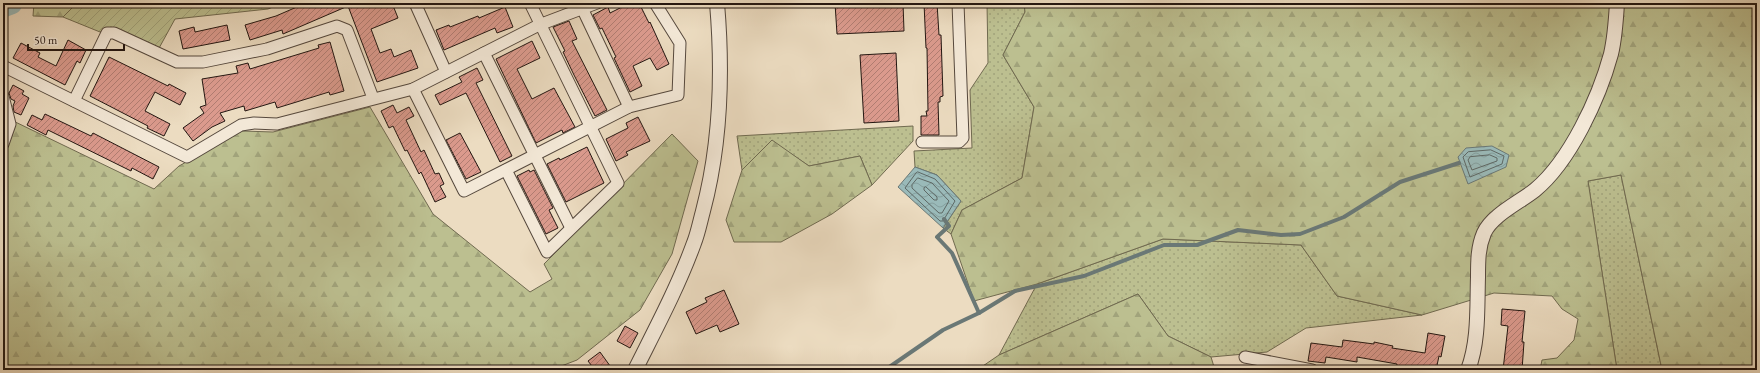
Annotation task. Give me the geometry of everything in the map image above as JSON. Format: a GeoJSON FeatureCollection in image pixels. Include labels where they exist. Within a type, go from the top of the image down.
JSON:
{"type":"FeatureCollection","features":[{"type":"Feature","properties":{"kind":"street"},"geometry":{"type":"LineString","coordinates":[[415,3],[446,72]]}},
{"type":"Feature","properties":{"kind":"street"},"geometry":{"type":"LineString","coordinates":[[506,170],[547,252],[618,183],[539,25],[530,3]]}},
{"type":"Feature","properties":{"kind":"street"},"geometry":{"type":"LineString","coordinates":[[3,66],[187,157],[241,125],[254,123],[277,124],[412,89],[539,25],[597,3]]}},
{"type":"Feature","properties":{"kind":"street"},"geometry":{"type":"LineString","coordinates":[[412,89],[464,191],[629,107],[678,95],[680,43],[656,3]]}},
{"type":"Feature","properties":{"kind":"street"},"geometry":{"type":"LineString","coordinates":[[635,370],[671,298],[694,242],[710,183],[719,115],[721,48],[717,3]]}},
{"type":"Feature","properties":{"kind":"street"},"geometry":{"type":"LineString","coordinates":[[922,142],[959,142],[963,138],[958,3]]}},
{"type":"Feature","properties":{"kind":"street"},"geometry":{"type":"LineString","coordinates":[[1468,370],[1473,356],[1477,323],[1478,248],[1485,231],[1498,217],[1536,190],[1554,169],[1575,139],[1600,89],[1609,61],[1616,26],[1617,3]]}},
{"type":"Feature","properties":{"kind":"street"},"geometry":{"type":"LineString","coordinates":[[582,8],[629,107]]}},
{"type":"Feature","properties":{"kind":"street"},"geometry":{"type":"LineString","coordinates":[[74,101],[107,34],[114,33],[177,62],[204,62],[267,49],[337,26],[347,30],[373,98]]}},
{"type":"Feature","properties":{"kind":"street"},"geometry":{"type":"LineString","coordinates":[[484,53],[571,228]]}},
{"type":"Feature","properties":{"kind":"street"},"geometry":{"type":"LineString","coordinates":[[3,96],[10,124],[3,144]]}},
{"type":"Feature","properties":{"kind":"street"},"geometry":{"type":"LineString","coordinates":[[1245,357],[1312,370]]}},
{"type":"Feature","properties":{"kind":"green space"},"geometry":{"type":"Polygon","coordinates":[[[34,3],[77,3],[63,17],[33,16],[34,3]]]}},
{"type":"Feature","properties":{"kind":"green space"},"geometry":{"type":"Polygon","coordinates":[[[77,3],[283,3],[268,9],[175,19],[158,50],[111,27],[100,32],[63,17],[77,3]]]}},
{"type":"Feature","properties":{"kind":"green space"},"geometry":{"type":"Polygon","coordinates":[[[987,3],[1024,3],[1025,12],[1003,55],[1034,107],[1022,178],[962,210],[951,234],[943,228],[961,201],[937,175],[915,167],[914,151],[972,148],[970,90],[988,63],[987,3]]]}},
{"type":"Feature","properties":{"kind":"green space"},"geometry":{"type":"Polygon","coordinates":[[[1024,3],[1704,3],[1706,6],[1714,3],[1757,3],[1757,370],[1662,370],[1621,175],[1588,181],[1617,370],[1540,370],[1542,360],[1557,358],[1574,340],[1578,319],[1562,309],[1552,296],[1494,293],[1422,315],[1337,296],[1301,245],[1163,239],[1037,284],[974,301],[951,234],[962,210],[1022,178],[1034,107],[1003,55],[1025,12],[1024,3]]]}},
{"type":"Feature","properties":{"kind":"green space"},"geometry":{"type":"Polygon","coordinates":[[[370,107],[433,214],[530,292],[552,279],[544,264],[672,134],[698,161],[672,254],[640,310],[577,360],[551,370],[3,370],[3,111],[5,117],[154,189],[179,166],[242,131],[273,132],[370,107]]]}},
{"type":"Feature","properties":{"kind":"green space"},"geometry":{"type":"Polygon","coordinates":[[[913,126],[913,141],[872,185],[860,156],[809,166],[772,141],[742,170],[737,136],[913,126]]]}},
{"type":"Feature","properties":{"kind":"green space"},"geometry":{"type":"Polygon","coordinates":[[[772,140],[809,166],[860,156],[872,185],[832,214],[781,242],[734,242],[726,220],[742,170],[772,140]]]}},
{"type":"Feature","properties":{"kind":"green space"},"geometry":{"type":"Polygon","coordinates":[[[1621,175],[1662,370],[1617,370],[1588,181],[1621,175]]]}},
{"type":"Feature","properties":{"kind":"green space"},"geometry":{"type":"Polygon","coordinates":[[[1163,239],[1301,245],[1337,296],[1422,315],[1306,328],[1267,352],[1211,357],[1168,336],[1138,294],[999,355],[1037,284],[1163,239]]]}},
{"type":"Feature","properties":{"kind":"green space"},"geometry":{"type":"Polygon","coordinates":[[[1138,294],[1168,336],[1211,357],[1215,370],[977,370],[999,355],[1138,294]]]}},
{"type":"Feature","properties":{"kind":"water"},"geometry":{"type":"Polygon","coordinates":[[[1492,146],[1509,155],[1506,167],[1468,184],[1458,157],[1466,148],[1492,146]]]}},
{"type":"Feature","properties":{"kind":"water"},"geometry":{"type":"Polygon","coordinates":[[[915,167],[937,175],[961,201],[943,228],[898,187],[915,167]]]}},
{"type":"Feature","properties":{"kind":"building"},"geometry":{"type":"Polygon","coordinates":[[[306,3],[392,3],[398,18],[371,29],[380,53],[391,49],[394,57],[411,50],[418,68],[377,82],[348,6],[283,34],[282,30],[250,40],[245,25],[276,16],[306,3]]]}},
{"type":"Feature","properties":{"kind":"building"},"geometry":{"type":"Polygon","coordinates":[[[630,3],[639,3],[649,23],[650,22],[669,64],[657,70],[650,58],[633,66],[642,86],[630,92],[614,58],[616,57],[602,28],[600,29],[593,15],[608,7],[610,13],[630,3]]]}},
{"type":"Feature","properties":{"kind":"building"},"geometry":{"type":"Polygon","coordinates":[[[835,3],[903,3],[904,31],[837,34],[835,3]]]}},
{"type":"Feature","properties":{"kind":"building"},"geometry":{"type":"Polygon","coordinates":[[[924,3],[937,3],[939,35],[941,35],[943,96],[940,97],[940,102],[938,102],[939,135],[921,135],[921,116],[927,116],[926,111],[928,111],[927,48],[924,3]]]}},
{"type":"Feature","properties":{"kind":"building"},"geometry":{"type":"Polygon","coordinates":[[[505,7],[513,27],[497,33],[495,28],[444,50],[436,30],[449,25],[450,27],[478,16],[479,18],[505,7]]]}},
{"type":"Feature","properties":{"kind":"building"},"geometry":{"type":"Polygon","coordinates":[[[569,21],[577,39],[572,41],[607,110],[595,116],[563,52],[565,51],[553,27],[569,21]]]}},
{"type":"Feature","properties":{"kind":"building"},"geometry":{"type":"Polygon","coordinates":[[[227,25],[230,40],[183,49],[179,31],[194,27],[195,32],[227,25]]]}},
{"type":"Feature","properties":{"kind":"building"},"geometry":{"type":"Polygon","coordinates":[[[68,40],[86,50],[80,63],[77,61],[65,85],[13,58],[21,43],[40,53],[38,57],[56,66],[68,40]]]}},
{"type":"Feature","properties":{"kind":"building"},"geometry":{"type":"Polygon","coordinates":[[[532,41],[540,58],[517,69],[532,99],[554,88],[575,127],[563,133],[562,130],[536,143],[496,59],[532,41]]]}},
{"type":"Feature","properties":{"kind":"building"},"geometry":{"type":"Polygon","coordinates":[[[330,42],[344,91],[330,95],[329,92],[277,108],[275,102],[245,111],[244,106],[220,113],[225,121],[212,127],[193,141],[183,128],[204,113],[200,107],[206,105],[202,79],[238,73],[236,66],[248,63],[250,69],[319,48],[318,45],[330,42]]]}},
{"type":"Feature","properties":{"kind":"building"},"geometry":{"type":"Polygon","coordinates":[[[896,53],[899,121],[864,123],[860,55],[896,53]]]}},
{"type":"Feature","properties":{"kind":"building"},"geometry":{"type":"Polygon","coordinates":[[[109,57],[168,86],[169,84],[186,93],[180,105],[155,92],[145,111],[170,124],[164,136],[90,96],[109,57]]]}},
{"type":"Feature","properties":{"kind":"building"},"geometry":{"type":"Polygon","coordinates":[[[477,68],[483,80],[476,83],[512,156],[500,162],[466,93],[440,105],[435,95],[462,82],[459,77],[477,68]]]}},
{"type":"Feature","properties":{"kind":"building"},"geometry":{"type":"Polygon","coordinates":[[[13,85],[24,91],[22,94],[29,98],[21,115],[14,112],[13,106],[15,101],[11,99],[9,93],[13,85]]]}},
{"type":"Feature","properties":{"kind":"building"},"geometry":{"type":"Polygon","coordinates":[[[393,105],[397,113],[409,107],[414,116],[406,120],[421,152],[424,150],[435,174],[439,173],[444,184],[440,186],[446,197],[435,202],[421,172],[419,174],[407,150],[405,151],[393,126],[389,128],[381,111],[393,105]]]}},
{"type":"Feature","properties":{"kind":"building"},"geometry":{"type":"Polygon","coordinates":[[[45,114],[91,136],[93,133],[159,167],[153,179],[132,168],[131,171],[48,130],[46,135],[27,125],[32,115],[42,120],[45,114]]]}},
{"type":"Feature","properties":{"kind":"building"},"geometry":{"type":"Polygon","coordinates":[[[638,117],[650,141],[626,152],[628,155],[616,161],[606,139],[628,128],[626,123],[638,117]]]}},
{"type":"Feature","properties":{"kind":"building"},"geometry":{"type":"Polygon","coordinates":[[[460,133],[481,172],[466,179],[446,140],[460,133]]]}},
{"type":"Feature","properties":{"kind":"building"},"geometry":{"type":"Polygon","coordinates":[[[587,147],[604,183],[566,202],[547,164],[559,158],[560,160],[587,147]]]}},
{"type":"Feature","properties":{"kind":"building"},"geometry":{"type":"Polygon","coordinates":[[[529,170],[530,172],[534,170],[553,208],[549,210],[558,228],[546,234],[517,176],[529,170]]]}},
{"type":"Feature","properties":{"kind":"building"},"geometry":{"type":"Polygon","coordinates":[[[724,290],[739,324],[720,332],[717,325],[696,334],[686,312],[707,302],[705,298],[724,290]]]}},
{"type":"Feature","properties":{"kind":"building"},"geometry":{"type":"Polygon","coordinates":[[[1502,309],[1525,311],[1522,342],[1524,342],[1522,370],[1503,370],[1508,326],[1501,325],[1502,309]]]}},
{"type":"Feature","properties":{"kind":"building"},"geometry":{"type":"Polygon","coordinates":[[[625,326],[638,333],[630,348],[617,341],[625,326]]]}},
{"type":"Feature","properties":{"kind":"building"},"geometry":{"type":"Polygon","coordinates":[[[1428,333],[1445,336],[1441,357],[1439,356],[1436,370],[1396,370],[1397,364],[1357,357],[1357,362],[1326,357],[1325,363],[1308,361],[1311,343],[1342,347],[1343,340],[1374,344],[1374,342],[1393,346],[1392,348],[1425,353],[1428,333]]]}},
{"type":"Feature","properties":{"kind":"building"},"geometry":{"type":"Polygon","coordinates":[[[600,352],[613,370],[595,370],[588,361],[600,352]]]}},
{"type":"Feature","properties":{"kind":"waterway"},"geometry":{"type":"LineString","coordinates":[[3,6],[11,3]]}},
{"type":"Feature","properties":{"kind":"waterway"},"geometry":{"type":"LineString","coordinates":[[885,370],[943,330],[979,313],[1015,291],[1084,276],[1164,245],[1197,245],[1238,230],[1281,235],[1300,234],[1344,217],[1400,182],[1459,163]]}},
{"type":"Feature","properties":{"kind":"waterway"},"geometry":{"type":"LineString","coordinates":[[944,219],[949,226],[937,237],[952,253],[979,313]]}}]}
